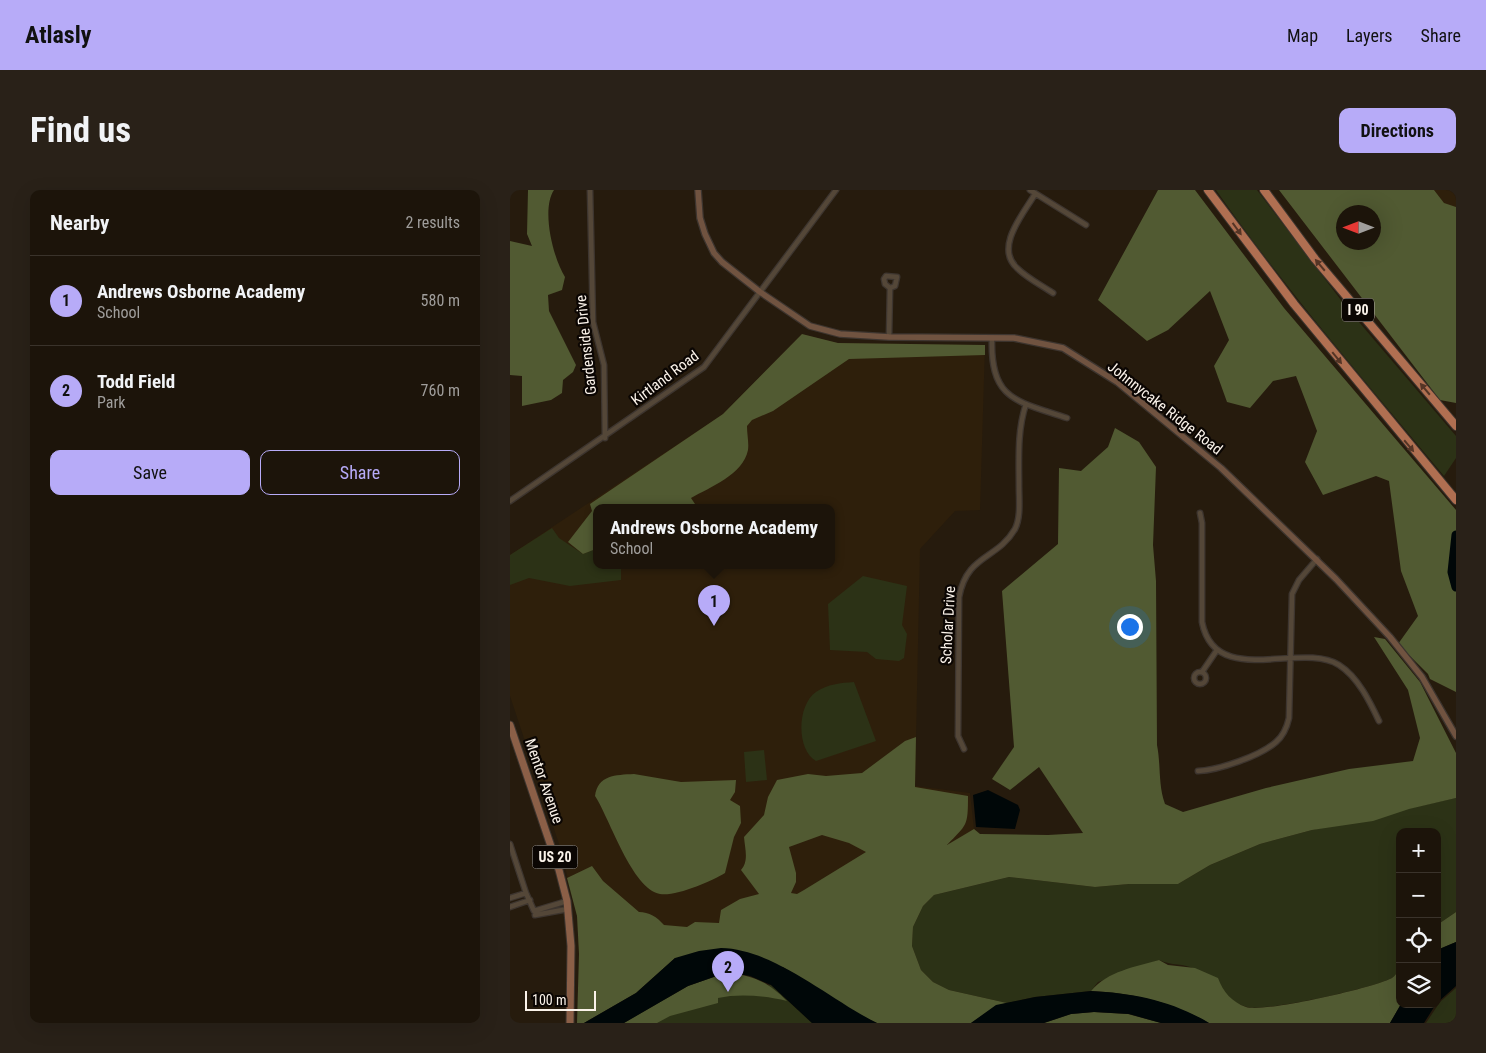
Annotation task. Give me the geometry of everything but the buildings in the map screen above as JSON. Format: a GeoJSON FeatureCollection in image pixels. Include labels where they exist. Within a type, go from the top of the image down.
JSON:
{"type":"FeatureCollection","features":[{"type":"Feature","properties":{"kind":"highway"},"geometry":{"type":"LineString","coordinates":[[1208,190],[1289,298],[1456,500]]}},
{"type":"Feature","properties":{"kind":"highway","name":"I 90"},"geometry":{"type":"LineString","coordinates":[[1264,190],[1315,259],[1456,426]]}},
{"type":"Feature","properties":{"kind":"main road","name":"Johnnycake Ridge Road"},"geometry":{"type":"LineString","coordinates":[[698,190],[700,218],[714,253],[734,274],[810,326],[840,334],[889,337],[1014,338],[1063,348],[1117,382],[1221,468],[1317,560],[1390,637],[1412,664],[1436,700],[1456,736]]}},
{"type":"Feature","properties":{"kind":"main road","name":"Mentor Avenue"},"geometry":{"type":"LineString","coordinates":[[510,725],[560,870],[567,901],[571,946],[570,1023]]}},
{"type":"Feature","properties":{"kind":"street","name":"Gardenside Drive"},"geometry":{"type":"LineString","coordinates":[[590,190],[593,322],[604,365],[605,438]]}},
{"type":"Feature","properties":{"kind":"street","name":"Kirtland Road"},"geometry":{"type":"LineString","coordinates":[[510,501],[605,438],[704,368],[836,190]]}},
{"type":"Feature","properties":{"kind":"street"},"geometry":{"type":"LineString","coordinates":[[1030,190],[1086,225]]}},
{"type":"Feature","properties":{"kind":"street"},"geometry":{"type":"LineString","coordinates":[[1035,194],[1011,235],[1008,252],[1015,267],[1053,293]]}},
{"type":"Feature","properties":{"kind":"street"},"geometry":{"type":"LineString","coordinates":[[889,337],[890,288]]}},
{"type":"Feature","properties":{"kind":"street"},"geometry":{"type":"LineString","coordinates":[[992,338],[992,364],[995,378],[1002,390],[1026,404],[1067,418]]}},
{"type":"Feature","properties":{"kind":"street","name":"Scholar Drive"},"geometry":{"type":"LineString","coordinates":[[964,749],[958,736],[959,597],[962,581],[969,570],[1004,542],[1015,528],[1019,513],[1020,436],[1026,404]]}},
{"type":"Feature","properties":{"kind":"street"},"geometry":{"type":"LineString","coordinates":[[1200,513],[1202,523],[1201,616],[1205,633],[1217,650],[1242,659],[1321,660],[1340,665],[1364,693],[1379,721]]}},
{"type":"Feature","properties":{"kind":"street"},"geometry":{"type":"LineString","coordinates":[[1198,771],[1212,770],[1259,752],[1277,742],[1282,736],[1289,718],[1292,594],[1299,580],[1317,560]]}},
{"type":"Feature","properties":{"kind":"street"},"geometry":{"type":"LineString","coordinates":[[1202,672],[1217,650]]}},
{"type":"Feature","properties":{"kind":"street"},"geometry":{"type":"LineString","coordinates":[[510,844],[534,912],[567,901]]}},
{"type":"Feature","properties":{"kind":"street"},"geometry":{"type":"LineString","coordinates":[[510,898],[526,892]]}},
{"type":"Feature","properties":{"kind":"street"},"geometry":{"type":"LineString","coordinates":[[510,907],[530,900]]}},
{"type":"Feature","properties":{"kind":"street"},"geometry":{"type":"LineString","coordinates":[[535,914],[568,909]]}},
{"type":"Feature","properties":{"kind":"shaded area"},"geometry":{"type":"Polygon","coordinates":[[[1434,190],[1456,190],[1456,207],[1444,204],[1434,190]]]}},
{"type":"Feature","properties":{"kind":"shaded area"},"geometry":{"type":"Polygon","coordinates":[[[802,334],[838,343],[985,345],[980,510],[955,511],[920,549],[915,786],[970,793],[974,829],[988,840],[911,883],[579,954],[577,916],[560,847],[510,696],[510,555],[723,414],[802,334]]]}},
{"type":"Feature","properties":{"kind":"shaded area"},"geometry":{"type":"Polygon","coordinates":[[[988,790],[1018,805],[1020,810],[1015,829],[976,827],[973,795],[988,790]]]}},
{"type":"Feature","properties":{"kind":"shaded area"},"geometry":{"type":"Polygon","coordinates":[[[1456,942],[1456,986],[1441,999],[1441,963],[1441,948],[1456,942]]]}},
{"type":"Feature","properties":{"kind":"shaded area"},"geometry":{"type":"Polygon","coordinates":[[[721,948],[761,957],[781,966],[877,1023],[812,1023],[771,985],[750,976],[728,972],[688,986],[624,1023],[584,1023],[636,993],[675,958],[699,951],[721,948]]]}},
{"type":"Feature","properties":{"kind":"shaded area"},"geometry":{"type":"Polygon","coordinates":[[[1091,991],[1152,999],[1181,1009],[1209,1023],[1161,1023],[1129,1014],[1094,1012],[1071,1014],[1044,1023],[971,1023],[996,1005],[1035,997],[1091,991]]]}},
{"type":"Feature","properties":{"kind":"shaded area"},"geometry":{"type":"Polygon","coordinates":[[[1399,1008],[1433,1008],[1424,1023],[1390,1023],[1399,1008]]]}},
{"type":"Feature","properties":{"kind":"green space"},"geometry":{"type":"Polygon","coordinates":[[[528,190],[554,190],[550,198],[549,209],[550,234],[556,258],[565,277],[562,290],[548,295],[549,311],[576,365],[573,372],[563,380],[562,393],[551,400],[522,406],[522,376],[510,375],[510,241],[532,246],[527,234],[528,190]]]}},
{"type":"Feature","properties":{"kind":"green space"},"geometry":{"type":"Polygon","coordinates":[[[1158,190],[1195,190],[1284,308],[1456,510],[1456,692],[1430,679],[1428,674],[1398,644],[1418,616],[1401,571],[1389,481],[1376,476],[1323,495],[1305,462],[1317,431],[1296,376],[1273,381],[1250,408],[1227,402],[1214,366],[1229,340],[1210,291],[1168,330],[1147,341],[1098,300],[1158,190]]]}},
{"type":"Feature","properties":{"kind":"green space"},"geometry":{"type":"Polygon","coordinates":[[[1216,190],[1257,190],[1347,308],[1456,436],[1456,458],[1444,476],[1298,300],[1216,190]]]}},
{"type":"Feature","properties":{"kind":"green space"},"geometry":{"type":"Polygon","coordinates":[[[1279,190],[1434,190],[1444,203],[1456,207],[1456,403],[1440,400],[1279,190]]]}},
{"type":"Feature","properties":{"kind":"green space"},"geometry":{"type":"Polygon","coordinates":[[[802,334],[838,343],[985,345],[985,355],[849,359],[773,411],[752,420],[747,426],[748,450],[745,459],[725,479],[691,498],[695,504],[593,504],[593,550],[583,554],[568,542],[592,511],[590,504],[723,414],[802,334]]]}},
{"type":"Feature","properties":{"kind":"green space"},"geometry":{"type":"Polygon","coordinates":[[[1115,428],[1139,442],[1156,467],[1153,545],[1156,581],[1157,745],[1161,790],[1165,804],[1183,812],[1266,788],[1349,769],[1413,761],[1420,738],[1408,690],[1374,637],[1385,639],[1420,682],[1456,753],[1456,798],[1409,809],[1373,821],[1312,830],[1260,844],[1210,865],[1178,884],[1129,884],[1095,887],[1009,877],[934,895],[923,906],[913,927],[912,946],[921,970],[933,982],[949,990],[1007,1003],[996,1006],[971,1023],[877,1023],[848,1009],[783,967],[675,958],[636,993],[584,1023],[577,1023],[579,954],[577,916],[567,878],[592,866],[603,881],[639,912],[653,916],[664,925],[687,927],[695,922],[719,923],[721,910],[740,899],[759,894],[741,870],[746,859],[744,837],[764,815],[768,797],[777,780],[808,774],[826,776],[862,773],[905,741],[916,737],[915,787],[968,796],[967,820],[959,833],[947,845],[974,829],[980,834],[1048,835],[1083,833],[1039,767],[1010,790],[992,779],[1014,747],[1002,591],[1058,544],[1059,468],[1081,471],[1108,447],[1115,428]],[[822,835],[789,847],[796,873],[796,882],[791,893],[797,894],[866,852],[849,843],[822,835]]]}},
{"type":"Feature","properties":{"kind":"green space"},"geometry":{"type":"Polygon","coordinates":[[[552,528],[559,538],[583,554],[593,550],[593,569],[621,569],[621,580],[570,586],[529,578],[510,585],[510,555],[552,528]]]}},
{"type":"Feature","properties":{"kind":"green space"},"geometry":{"type":"Polygon","coordinates":[[[863,576],[907,586],[902,625],[907,634],[904,658],[899,661],[876,659],[867,652],[830,650],[828,604],[863,576]]]}},
{"type":"Feature","properties":{"kind":"green space"},"geometry":{"type":"Polygon","coordinates":[[[854,682],[876,741],[816,761],[809,755],[802,738],[801,727],[805,707],[810,698],[821,689],[834,684],[854,682]]]}},
{"type":"Feature","properties":{"kind":"green space"},"geometry":{"type":"Polygon","coordinates":[[[764,750],[767,780],[746,782],[744,752],[764,750]]]}},
{"type":"Feature","properties":{"kind":"green space"},"geometry":{"type":"Polygon","coordinates":[[[634,774],[681,782],[736,780],[735,792],[730,800],[740,806],[741,823],[734,837],[725,873],[693,888],[667,894],[660,894],[650,889],[640,880],[631,867],[595,796],[597,789],[604,780],[614,776],[634,774]]]}},
{"type":"Feature","properties":{"kind":"green space"},"geometry":{"type":"Polygon","coordinates":[[[1456,798],[1456,912],[1441,922],[1441,828],[1396,828],[1396,974],[1392,978],[1320,998],[1258,1008],[1247,1007],[1233,1000],[1195,969],[1159,960],[1098,982],[1091,991],[1035,997],[1007,1003],[949,990],[933,982],[921,970],[912,946],[913,927],[923,906],[934,895],[1009,877],[1095,887],[1129,884],[1178,884],[1210,865],[1260,844],[1312,830],[1456,798]]]}},
{"type":"Feature","properties":{"kind":"green space"},"geometry":{"type":"Polygon","coordinates":[[[1456,912],[1456,942],[1441,948],[1441,922],[1456,912]]]}},
{"type":"Feature","properties":{"kind":"green space"},"geometry":{"type":"Polygon","coordinates":[[[1159,960],[1168,965],[1195,968],[1218,978],[1225,992],[1241,1005],[1257,1008],[1295,1003],[1364,988],[1392,978],[1396,974],[1396,1008],[1399,1008],[1390,1023],[1209,1023],[1181,1009],[1152,1000],[1137,996],[1091,991],[1105,979],[1131,968],[1159,960]]]}},
{"type":"Feature","properties":{"kind":"green space"},"geometry":{"type":"Polygon","coordinates":[[[728,972],[767,984],[787,1001],[753,996],[726,996],[718,998],[718,1003],[670,1016],[657,1023],[624,1023],[688,986],[728,972]]]}},
{"type":"Feature","properties":{"kind":"green space"},"geometry":{"type":"Polygon","coordinates":[[[771,985],[812,1023],[624,1023],[667,998],[771,985]]]}},
{"type":"Feature","properties":{"kind":"green space"},"geometry":{"type":"Polygon","coordinates":[[[1456,988],[1456,1023],[1426,1023],[1436,1008],[1441,1008],[1441,1001],[1456,988]]]}},
{"type":"Feature","properties":{"kind":"green space"},"geometry":{"type":"Polygon","coordinates":[[[1094,1012],[1128,1014],[1161,1023],[1044,1023],[1071,1014],[1094,1012]]]}},
{"type":"Feature","properties":{"kind":"waterway"},"geometry":{"type":"LineString","coordinates":[[1456,535],[1452,572],[1456,587]]}},
{"type":"Feature","properties":{"kind":"place","name":"Andrews Osborne Academy"},"geometry":{"type":"Point","coordinates":[714,626]}},
{"type":"Feature","properties":{"kind":"place","name":"Todd Field"},"geometry":{"type":"Point","coordinates":[728,992]}}]}
